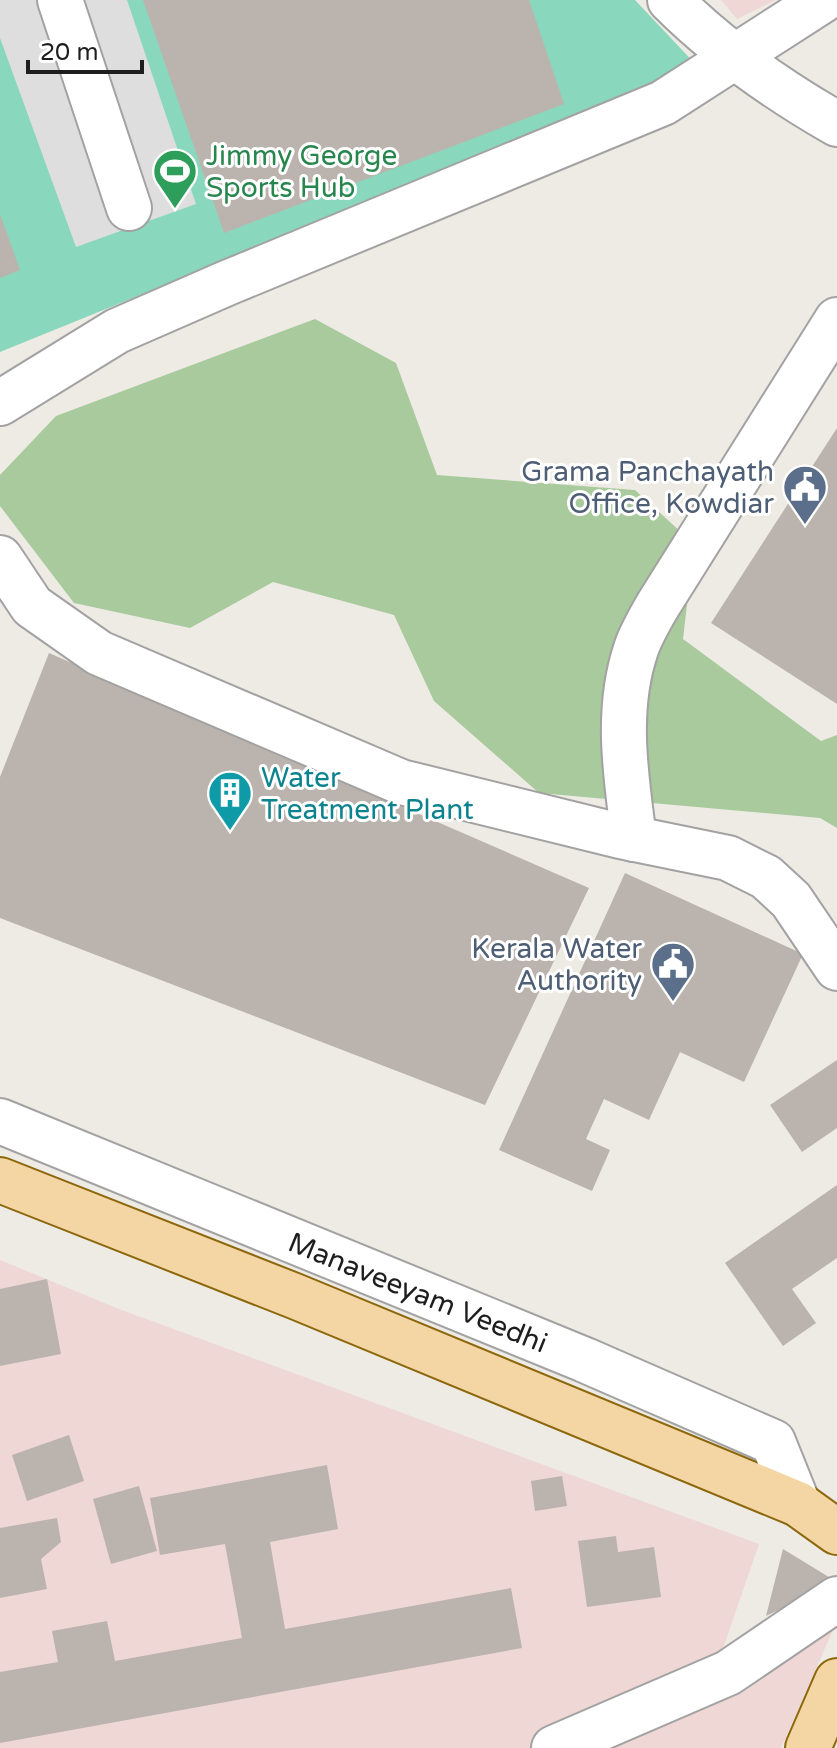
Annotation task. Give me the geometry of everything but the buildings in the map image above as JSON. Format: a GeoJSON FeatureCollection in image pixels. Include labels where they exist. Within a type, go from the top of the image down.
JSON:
{"type":"FeatureCollection","features":[{"type":"Feature","properties":{"kind":"main road","name":"Manaveeyam Veedhi"},"geometry":{"type":"LineString","coordinates":[[0,1180],[817,1504],[837,1532]]}},
{"type":"Feature","properties":{"kind":"main road"},"geometry":{"type":"LineString","coordinates":[[808,1748],[837,1681]]}},
{"type":"Feature","properties":{"kind":"street"},"geometry":{"type":"LineString","coordinates":[[60,0],[129,208]]}},
{"type":"Feature","properties":{"kind":"street"},"geometry":{"type":"LineString","coordinates":[[670,0],[734,58],[793,99],[837,124]]}},
{"type":"Feature","properties":{"kind":"street"},"geometry":{"type":"LineString","coordinates":[[0,403],[117,331],[663,103],[823,0]]}},
{"type":"Feature","properties":{"kind":"street"},"geometry":{"type":"LineString","coordinates":[[634,839],[623,733],[636,649],[658,605],[837,320]]}},
{"type":"Feature","properties":{"kind":"street"},"geometry":{"type":"LineString","coordinates":[[0,558],[32,606],[99,653],[401,782],[634,839],[728,858],[766,877],[791,900],[837,968]]}},
{"type":"Feature","properties":{"kind":"street","name":"Manaveeyam Veedhi"},"geometry":{"type":"LineString","coordinates":[[0,1121],[585,1360],[773,1442],[817,1504]]}},
{"type":"Feature","properties":{"kind":"street"},"geometry":{"type":"LineString","coordinates":[[744,1626],[824,1608]]}},
{"type":"Feature","properties":{"kind":"street"},"geometry":{"type":"LineString","coordinates":[[554,1748],[728,1673],[824,1608]]}},
{"type":"Feature","properties":{"kind":"shaded area"},"geometry":{"type":"Polygon","coordinates":[[[0,0],[127,0],[196,204],[76,247],[0,38],[0,0]]]}},
{"type":"Feature","properties":{"kind":"shaded area"},"geometry":{"type":"Polygon","coordinates":[[[721,0],[776,0],[737,19],[721,0]]]}},
{"type":"Feature","properties":{"kind":"shaded area"},"geometry":{"type":"Polygon","coordinates":[[[0,1260],[119,1309],[759,1544],[719,1660],[837,1621],[781,1748],[0,1748],[0,1260]]]}},
{"type":"Feature","properties":{"kind":"green space","name":"Jimmy George Sports Hub"},"geometry":{"type":"Polygon","coordinates":[[[0,0],[635,0],[699,68],[0,352],[0,0]]]}},
{"type":"Feature","properties":{"kind":"green space"},"geometry":{"type":"Polygon","coordinates":[[[315,319],[396,363],[437,475],[635,490],[694,544],[683,639],[821,741],[837,735],[837,828],[820,818],[539,793],[434,701],[394,615],[273,582],[190,628],[74,603],[0,506],[0,475],[56,416],[315,319]]]}},
{"type":"Feature","properties":{"kind":"place","name":"Jimmy George Sports Hub"},"geometry":{"type":"Point","coordinates":[175,210]}},
{"type":"Feature","properties":{"kind":"place","name":"Grama Panchayath Office, Kowdiar"},"geometry":{"type":"Point","coordinates":[805,526]}},
{"type":"Feature","properties":{"kind":"place","name":"Water Treatment Plant"},"geometry":{"type":"Point","coordinates":[230,832]}},
{"type":"Feature","properties":{"kind":"place","name":"Kerala Water Authority"},"geometry":{"type":"Point","coordinates":[673,1003]}}]}
